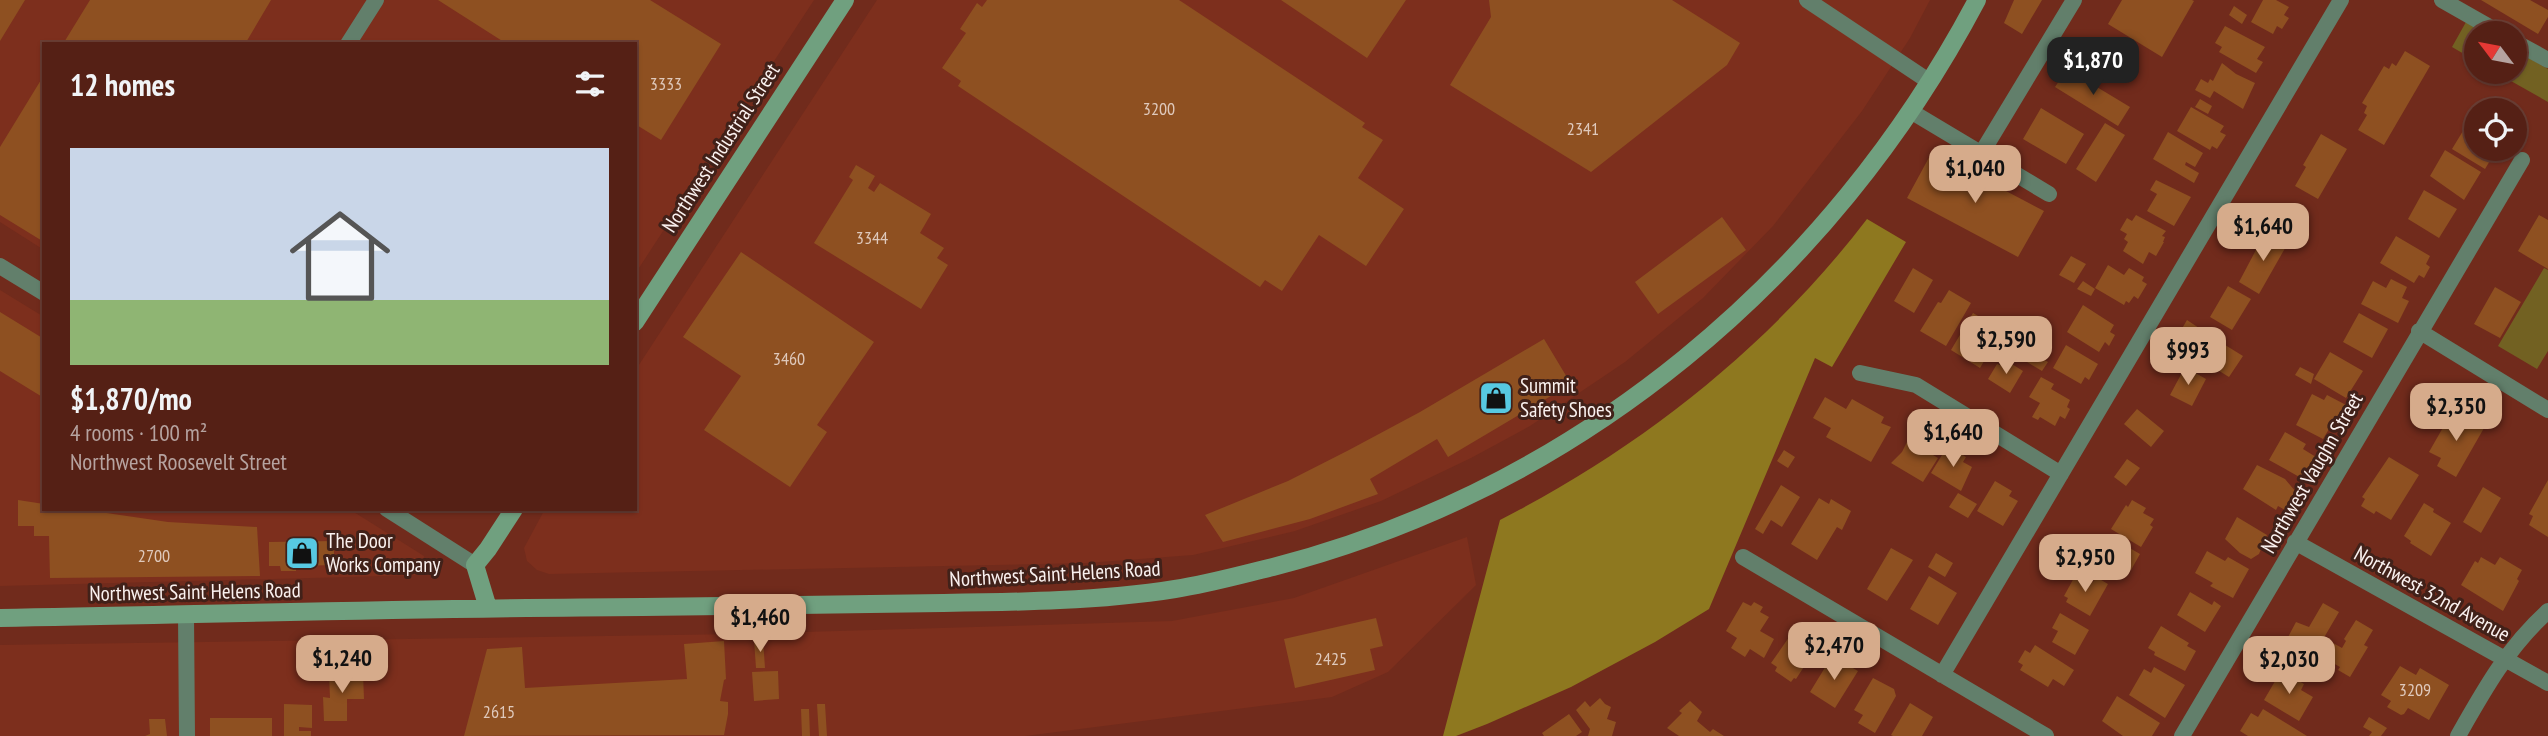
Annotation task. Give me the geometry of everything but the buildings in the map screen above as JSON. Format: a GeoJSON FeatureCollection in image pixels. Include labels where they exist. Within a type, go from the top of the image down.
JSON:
{"type":"FeatureCollection","features":[{"type":"Feature","properties":{"kind":"main road","name":"Northwest Industrial Street"},"geometry":{"type":"LineString","coordinates":[[637,319],[845,0]]}},
{"type":"Feature","properties":{"kind":"main road","name":"Northwest Saint Helens Road"},"geometry":{"type":"LineString","coordinates":[[0,618],[488,608],[1006,602],[1128,596],[1227,579],[1346,546],[1476,494],[1609,415],[1671,371],[1721,329],[1788,264],[1856,186],[1912,112],[1977,0]]}},
{"type":"Feature","properties":{"kind":"main road"},"geometry":{"type":"LineString","coordinates":[[488,608],[475,565],[513,511]]}},
{"type":"Feature","properties":{"kind":"street"},"geometry":{"type":"LineString","coordinates":[[349,42],[376,0]]}},
{"type":"Feature","properties":{"kind":"street"},"geometry":{"type":"LineString","coordinates":[[1807,0],[1930,82]]}},
{"type":"Feature","properties":{"kind":"street"},"geometry":{"type":"LineString","coordinates":[[1981,154],[2074,0]]}},
{"type":"Feature","properties":{"kind":"street"},"geometry":{"type":"LineString","coordinates":[[1942,675],[2341,0]]}},
{"type":"Feature","properties":{"kind":"street"},"geometry":{"type":"LineString","coordinates":[[2442,0],[2479,21]]}},
{"type":"Feature","properties":{"kind":"street"},"geometry":{"type":"LineString","coordinates":[[2527,48],[2548,60]]}},
{"type":"Feature","properties":{"kind":"street"},"geometry":{"type":"LineString","coordinates":[[1912,112],[2049,194]]}},
{"type":"Feature","properties":{"kind":"street","name":"Northwest Vaughn Street"},"geometry":{"type":"LineString","coordinates":[[2182,736],[2521,161]]}},
{"type":"Feature","properties":{"kind":"street"},"geometry":{"type":"LineString","coordinates":[[0,266],[42,292]]}},
{"type":"Feature","properties":{"kind":"street"},"geometry":{"type":"LineString","coordinates":[[2419,331],[2548,410]]}},
{"type":"Feature","properties":{"kind":"street"},"geometry":{"type":"LineString","coordinates":[[1860,373],[1916,386],[2061,474]]}},
{"type":"Feature","properties":{"kind":"street"},"geometry":{"type":"LineString","coordinates":[[390,511],[475,565]]}},
{"type":"Feature","properties":{"kind":"street","name":"Northwest 32nd Avenue"},"geometry":{"type":"LineString","coordinates":[[2295,542],[2548,683]]}},
{"type":"Feature","properties":{"kind":"street"},"geometry":{"type":"LineString","coordinates":[[1743,557],[2046,736]]}},
{"type":"Feature","properties":{"kind":"street"},"geometry":{"type":"LineString","coordinates":[[2458,736],[2504,658],[2516,642],[2548,611]]}},
{"type":"Feature","properties":{"kind":"street"},"geometry":{"type":"LineString","coordinates":[[186,615],[187,736]]}},
{"type":"Feature","properties":{"kind":"shaded area"},"geometry":{"type":"Polygon","coordinates":[[[0,0],[814,0],[637,271],[637,42],[42,42],[42,249],[0,222],[0,0]]]}},
{"type":"Feature","properties":{"kind":"shaded area"},"geometry":{"type":"Polygon","coordinates":[[[877,0],[1930,0],[1910,38],[1862,111],[1773,226],[1703,298],[1625,362],[1530,426],[1381,501],[1295,531],[1193,555],[1086,563],[549,574],[537,570],[527,561],[524,548],[544,511],[637,511],[637,368],[877,0]]]}},
{"type":"Feature","properties":{"kind":"shaded area"},"geometry":{"type":"Polygon","coordinates":[[[2464,26],[2464,54],[2452,47],[2464,26]]]}},
{"type":"Feature","properties":{"kind":"shaded area"},"geometry":{"type":"Polygon","coordinates":[[[2527,57],[2548,69],[2548,102],[2516,84],[2527,84],[2527,57]]]}},
{"type":"Feature","properties":{"kind":"shaded area"},"geometry":{"type":"Polygon","coordinates":[[[1867,219],[1906,242],[1832,367],[1815,358],[1709,609],[1655,642],[1571,687],[1456,736],[1443,736],[1500,520],[1604,460],[1700,390],[1746,351],[1789,309],[1867,219]]]}},
{"type":"Feature","properties":{"kind":"shaded area"},"geometry":{"type":"Polygon","coordinates":[[[2544,268],[2548,270],[2548,351],[2537,369],[2498,346],[2544,268]]]}},
{"type":"Feature","properties":{"kind":"shaded area"},"geometry":{"type":"Polygon","coordinates":[[[0,290],[42,316],[42,511],[352,511],[424,556],[422,575],[0,586],[0,290]]]}},
{"type":"Feature","properties":{"kind":"shaded area"},"geometry":{"type":"Polygon","coordinates":[[[1467,537],[1476,585],[1388,672],[1332,697],[1025,736],[0,736],[0,645],[740,634],[1172,621],[1294,598],[1467,537]]]}},
{"type":"Feature","properties":{"kind":"place","name":"Summit Safety Shoes"},"geometry":{"type":"Point","coordinates":[1496,398]}},
{"type":"Feature","properties":{"kind":"place","name":"The Door Works Company"},"geometry":{"type":"Point","coordinates":[302,553]}}]}
